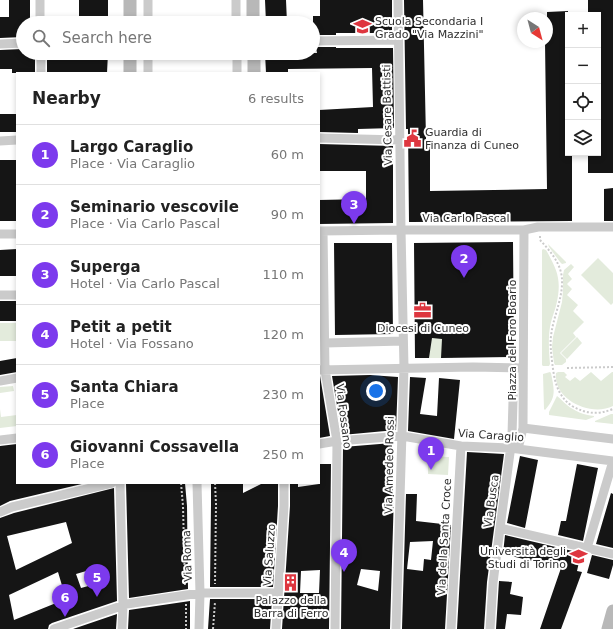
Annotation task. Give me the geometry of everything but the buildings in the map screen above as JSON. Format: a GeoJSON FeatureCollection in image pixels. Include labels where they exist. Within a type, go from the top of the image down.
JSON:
{"type":"FeatureCollection","features":[{"type":"Feature","properties":{"kind":"street"},"geometry":{"type":"LineString","coordinates":[[40,0],[40,16]]}},
{"type":"Feature","properties":{"kind":"street"},"geometry":{"type":"LineString","coordinates":[[130,0],[130,16]]}},
{"type":"Feature","properties":{"kind":"street"},"geometry":{"type":"LineString","coordinates":[[148,0],[148,16]]}},
{"type":"Feature","properties":{"kind":"street"},"geometry":{"type":"LineString","coordinates":[[236,0],[236,16]]}},
{"type":"Feature","properties":{"kind":"street","name":"Via Cesare Battisti"},"geometry":{"type":"LineString","coordinates":[[398,0],[401,230]]}},
{"type":"Feature","properties":{"kind":"street"},"geometry":{"type":"LineString","coordinates":[[252,1],[253,16]]}},
{"type":"Feature","properties":{"kind":"street"},"geometry":{"type":"LineString","coordinates":[[320,41],[398,40]]}},
{"type":"Feature","properties":{"kind":"street"},"geometry":{"type":"LineString","coordinates":[[0,44],[16,43]]}},
{"type":"Feature","properties":{"kind":"street"},"geometry":{"type":"LineString","coordinates":[[41,60],[41,72]]}},
{"type":"Feature","properties":{"kind":"street"},"geometry":{"type":"LineString","coordinates":[[130,60],[130,72]]}},
{"type":"Feature","properties":{"kind":"street"},"geometry":{"type":"LineString","coordinates":[[148,60],[148,72]]}},
{"type":"Feature","properties":{"kind":"street"},"geometry":{"type":"LineString","coordinates":[[237,60],[237,72]]}},
{"type":"Feature","properties":{"kind":"street"},"geometry":{"type":"LineString","coordinates":[[254,60],[254,72]]}},
{"type":"Feature","properties":{"kind":"street"},"geometry":{"type":"LineString","coordinates":[[320,138],[400,140]]}},
{"type":"Feature","properties":{"kind":"street"},"geometry":{"type":"LineString","coordinates":[[0,141],[16,140]]}},
{"type":"Feature","properties":{"kind":"street","name":"Via Carlo Pascal"},"geometry":{"type":"LineString","coordinates":[[321,231],[524,230],[541,227],[613,226]]}},
{"type":"Feature","properties":{"kind":"street","name":"Via Amedeo Rossi"},"geometry":{"type":"LineString","coordinates":[[396,629],[404,368],[401,230]]}},
{"type":"Feature","properties":{"kind":"street","name":"Piazza del Foro Boario"},"geometry":{"type":"LineString","coordinates":[[514,448],[512,435],[518,368],[524,230]]}},
{"type":"Feature","properties":{"kind":"street","name":"Via Fossano"},"geometry":{"type":"LineString","coordinates":[[321,231],[325,343],[322,370],[337,440],[335,629]]}},
{"type":"Feature","properties":{"kind":"street"},"geometry":{"type":"LineString","coordinates":[[0,234],[16,234]]}},
{"type":"Feature","properties":{"kind":"street"},"geometry":{"type":"LineString","coordinates":[[0,295],[16,295]]}},
{"type":"Feature","properties":{"kind":"street"},"geometry":{"type":"LineString","coordinates":[[325,343],[403,341]]}},
{"type":"Feature","properties":{"kind":"street"},"geometry":{"type":"LineString","coordinates":[[322,370],[473,366],[518,368]]}},
{"type":"Feature","properties":{"kind":"street","name":"Piazza del Foro Boario"},"geometry":{"type":"LineString","coordinates":[[514,448],[524,428],[518,368]]}},
{"type":"Feature","properties":{"kind":"street"},"geometry":{"type":"LineString","coordinates":[[0,381],[16,378]]}},
{"type":"Feature","properties":{"kind":"street","name":"Via Caraglio"},"geometry":{"type":"LineString","coordinates":[[524,428],[613,439]]}},
{"type":"Feature","properties":{"kind":"street","name":"Via Caraglio"},"geometry":{"type":"LineString","coordinates":[[320,444],[337,440],[402,436],[461,446],[514,448],[613,461]]}},
{"type":"Feature","properties":{"kind":"street"},"geometry":{"type":"LineString","coordinates":[[0,440],[16,438]]}},
{"type":"Feature","properties":{"kind":"street","name":"Via della Santa Croce"},"geometry":{"type":"LineString","coordinates":[[450,629],[461,446]]}},
{"type":"Feature","properties":{"kind":"street","name":"Via Busca"},"geometry":{"type":"LineString","coordinates":[[490,629],[500,528],[514,448]]}},
{"type":"Feature","properties":{"kind":"street"},"geometry":{"type":"LineString","coordinates":[[587,548],[613,461]]}},
{"type":"Feature","properties":{"kind":"street"},"geometry":{"type":"LineString","coordinates":[[0,512],[108,484]]}},
{"type":"Feature","properties":{"kind":"street"},"geometry":{"type":"LineString","coordinates":[[120,484],[123,605],[122,629]]}},
{"type":"Feature","properties":{"kind":"street","name":"Via Roma"},"geometry":{"type":"LineString","coordinates":[[197,484],[200,593],[199,629]]}},
{"type":"Feature","properties":{"kind":"street","name":"Via Saluzzo"},"geometry":{"type":"LineString","coordinates":[[276,629],[284,506],[284,484]]}},
{"type":"Feature","properties":{"kind":"street"},"geometry":{"type":"LineString","coordinates":[[500,528],[613,554]]}},
{"type":"Feature","properties":{"kind":"street"},"geometry":{"type":"LineString","coordinates":[[54,629],[123,605],[200,593],[278,593]]}},
{"type":"Feature","properties":{"kind":"street"},"geometry":{"type":"LineString","coordinates":[[608,629],[613,611]]}},
{"type":"Feature","properties":{"kind":"path"},"geometry":{"type":"LineString","coordinates":[[541,227],[540,240],[550,251],[558,264],[562,278],[561,294],[550,345],[557,390],[570,405],[584,412],[604,412],[613,409]]}},
{"type":"Feature","properties":{"kind":"path"},"geometry":{"type":"LineString","coordinates":[[566,368],[613,367]]}},
{"type":"Feature","properties":{"kind":"path"},"geometry":{"type":"LineString","coordinates":[[181,484],[185,592]]}},
{"type":"Feature","properties":{"kind":"path"},"geometry":{"type":"LineString","coordinates":[[215,484],[215,590]]}},
{"type":"Feature","properties":{"kind":"path"},"geometry":{"type":"LineString","coordinates":[[213,629],[215,596]]}},
{"type":"Feature","properties":{"kind":"path"},"geometry":{"type":"LineString","coordinates":[[186,597],[186,629]]}},
{"type":"Feature","properties":{"kind":"green space"},"geometry":{"type":"Polygon","coordinates":[[[548,244],[566,263],[562,264],[560,262],[548,244]]]}},
{"type":"Feature","properties":{"kind":"green space"},"geometry":{"type":"Polygon","coordinates":[[[543,249],[546,250],[556,270],[559,283],[558,297],[549,332],[549,366],[542,365],[543,249]]]}},
{"type":"Feature","properties":{"kind":"green space"},"geometry":{"type":"Polygon","coordinates":[[[598,258],[613,273],[613,303],[611,305],[581,275],[598,258]]]}},
{"type":"Feature","properties":{"kind":"green space"},"geometry":{"type":"Polygon","coordinates":[[[571,264],[574,267],[568,274],[572,279],[567,284],[572,289],[567,295],[578,305],[573,311],[584,322],[573,333],[576,337],[560,353],[566,359],[566,362],[562,365],[555,365],[552,347],[553,337],[562,302],[564,270],[571,264]]]}},
{"type":"Feature","properties":{"kind":"green space"},"geometry":{"type":"Polygon","coordinates":[[[0,323],[16,323],[16,341],[0,341],[0,323]]]}},
{"type":"Feature","properties":{"kind":"green space"},"geometry":{"type":"Polygon","coordinates":[[[453,333],[453,358],[415,358],[415,334],[453,333]]]}},
{"type":"Feature","properties":{"kind":"green space"},"geometry":{"type":"Polygon","coordinates":[[[577,337],[582,343],[567,359],[561,353],[577,337]]]}},
{"type":"Feature","properties":{"kind":"green space"},"geometry":{"type":"Polygon","coordinates":[[[550,372],[554,393],[545,410],[543,374],[550,372]]]}},
{"type":"Feature","properties":{"kind":"green space"},"geometry":{"type":"Polygon","coordinates":[[[564,372],[567,375],[565,377],[570,381],[575,377],[580,381],[591,372],[601,381],[613,372],[613,406],[604,409],[594,409],[585,408],[575,404],[561,391],[557,383],[556,373],[564,372]]]}},
{"type":"Feature","properties":{"kind":"green space"},"geometry":{"type":"Polygon","coordinates":[[[13,386],[14,391],[0,393],[0,387],[13,386]]]}},
{"type":"Feature","properties":{"kind":"green space"},"geometry":{"type":"Polygon","coordinates":[[[557,396],[573,409],[594,417],[586,420],[549,415],[557,396]]]}},
{"type":"Feature","properties":{"kind":"green space"},"geometry":{"type":"Polygon","coordinates":[[[0,409],[1,417],[16,415],[16,426],[0,428],[0,409]]]}},
{"type":"Feature","properties":{"kind":"green space"},"geometry":{"type":"Polygon","coordinates":[[[613,414],[613,424],[595,422],[595,421],[613,414]]]}},
{"type":"Feature","properties":{"kind":"green space"},"geometry":{"type":"Polygon","coordinates":[[[428,456],[449,457],[448,475],[428,474],[428,456]]]}},
{"type":"Feature","properties":{"kind":"place","name":"Scuola Secondaria I Grado \"Via Mazzini\""},"geometry":{"type":"Point","coordinates":[362,27]}},
{"type":"Feature","properties":{"kind":"place","name":"Guardia di Finanza di Cuneo"},"geometry":{"type":"Point","coordinates":[412,138]}},
{"type":"Feature","properties":{"kind":"place","name":"Superga"},"geometry":{"type":"Point","coordinates":[354,224]}},
{"type":"Feature","properties":{"kind":"place","name":"Seminario vescovile"},"geometry":{"type":"Point","coordinates":[464,278]}},
{"type":"Feature","properties":{"kind":"place","name":"Diocesi di Cuneo"},"geometry":{"type":"Point","coordinates":[423,310]}},
{"type":"Feature","properties":{"kind":"place","name":"Largo Caraglio"},"geometry":{"type":"Point","coordinates":[431,470]}},
{"type":"Feature","properties":{"kind":"place","name":"Università degli Studi di Torino"},"geometry":{"type":"Point","coordinates":[579,557]}},
{"type":"Feature","properties":{"kind":"place","name":"Petit a petit"},"geometry":{"type":"Point","coordinates":[344,572]}},
{"type":"Feature","properties":{"kind":"place","name":"Palazzo della Barra di Ferro"},"geometry":{"type":"Point","coordinates":[291,582]}},
{"type":"Feature","properties":{"kind":"place","name":"Santa Chiara"},"geometry":{"type":"Point","coordinates":[97,597]}},
{"type":"Feature","properties":{"kind":"place","name":"Giovanni Cossavella"},"geometry":{"type":"Point","coordinates":[65,617]}}]}
